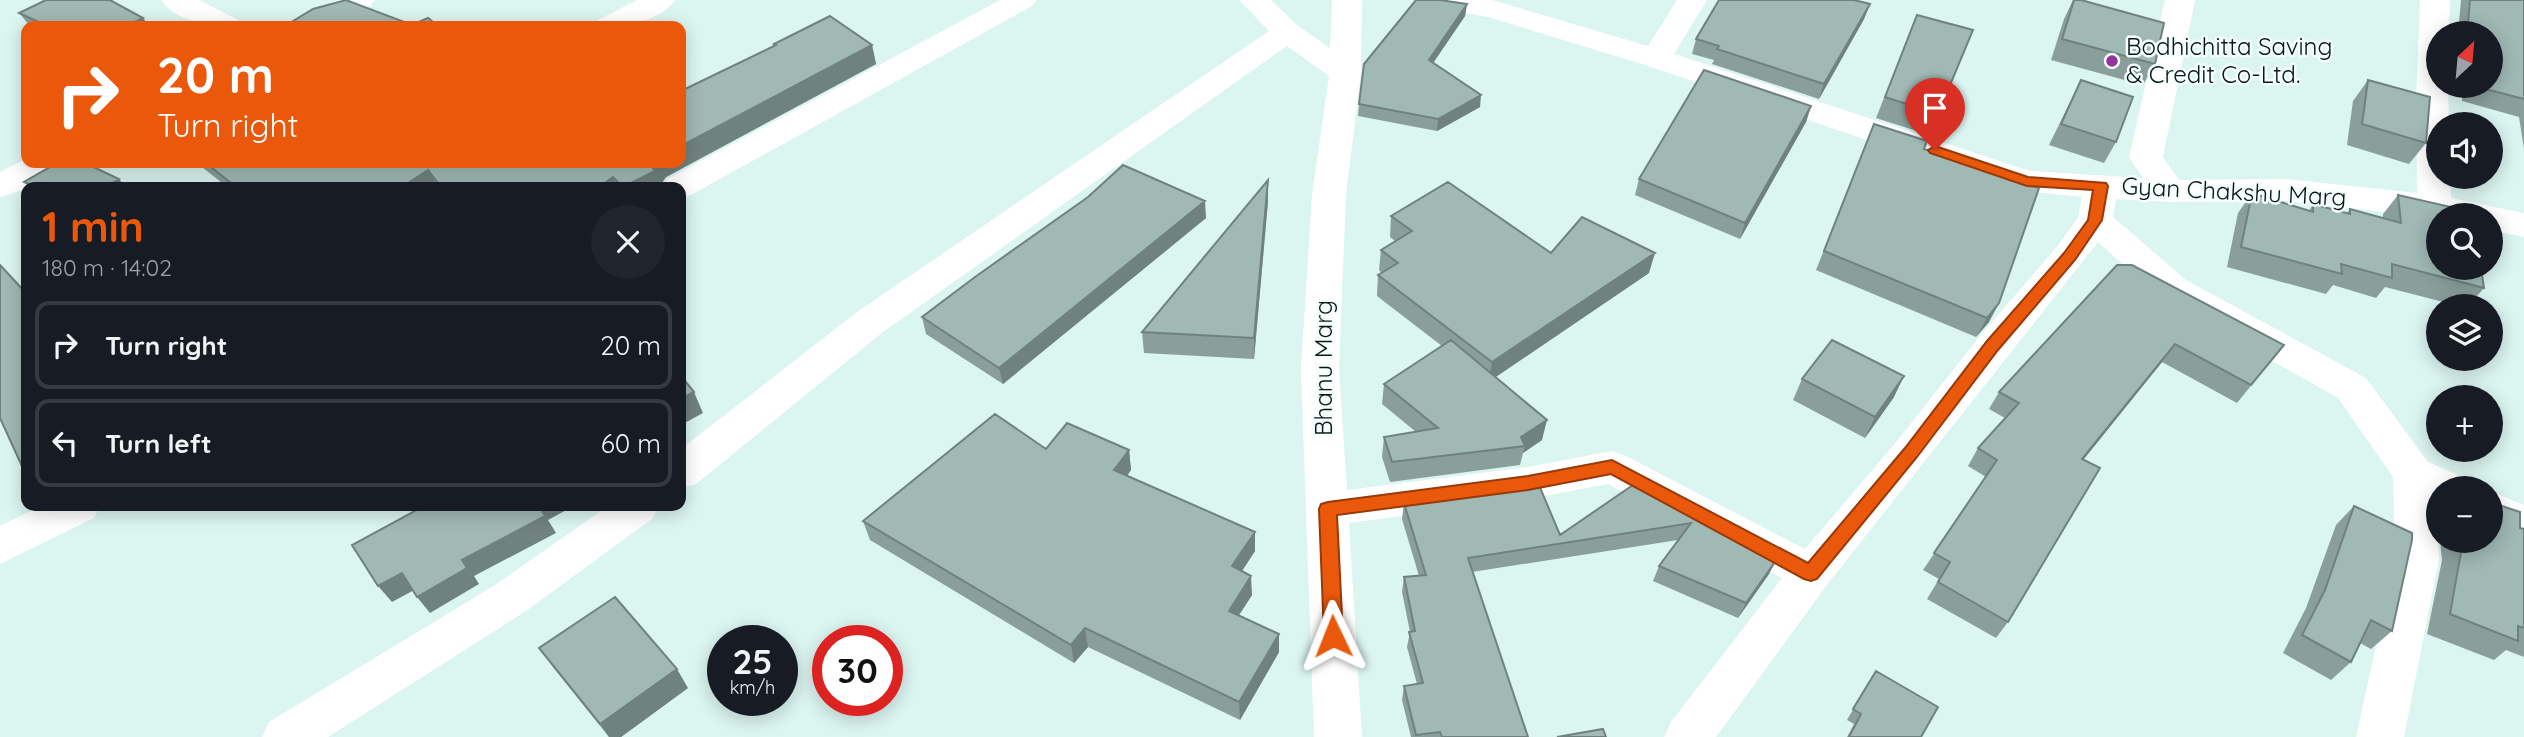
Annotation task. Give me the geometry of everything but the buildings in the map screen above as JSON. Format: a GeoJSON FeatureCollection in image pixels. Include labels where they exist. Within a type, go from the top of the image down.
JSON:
{"type":"FeatureCollection","features":[{"type":"Feature","properties":{"kind":"street"},"geometry":{"type":"LineString","coordinates":[[176,0],[217,21]]}},
{"type":"Feature","properties":{"kind":"street"},"geometry":{"type":"LineString","coordinates":[[319,21],[360,0]]}},
{"type":"Feature","properties":{"kind":"street"},"geometry":{"type":"LineString","coordinates":[[619,21],[660,0]]}},
{"type":"Feature","properties":{"kind":"street"},"geometry":{"type":"LineString","coordinates":[[686,183],[1022,0]]}},
{"type":"Feature","properties":{"kind":"street"},"geometry":{"type":"LineString","coordinates":[[1254,0],[1287,32],[1345,73]]}},
{"type":"Feature","properties":{"kind":"street","name":"Bhanu Marg"},"geometry":{"type":"LineString","coordinates":[[1338,737],[1320,369],[1329,195],[1345,73],[1347,0]]}},
{"type":"Feature","properties":{"kind":"street","name":"Gyan Chakshu Marg"},"geometry":{"type":"LineString","coordinates":[[1429,0],[1492,9],[1656,58],[2027,182],[2098,203],[2169,191],[2286,190],[2426,205]]}},
{"type":"Feature","properties":{"kind":"street"},"geometry":{"type":"LineString","coordinates":[[1656,58],[1692,0]]}},
{"type":"Feature","properties":{"kind":"street"},"geometry":{"type":"LineString","coordinates":[[2169,191],[2146,156],[2180,0]]}},
{"type":"Feature","properties":{"kind":"street"},"geometry":{"type":"LineString","coordinates":[[2434,203],[2432,103],[2435,0]]}},
{"type":"Feature","properties":{"kind":"street"},"geometry":{"type":"LineString","coordinates":[[686,468],[870,322],[1287,32]]}},
{"type":"Feature","properties":{"kind":"street"},"geometry":{"type":"LineString","coordinates":[[0,186],[35,168]]}},
{"type":"Feature","properties":{"kind":"street"},"geometry":{"type":"LineString","coordinates":[[1688,737],[1811,573],[1911,452],[1993,345],[2069,257],[2098,203],[2174,289],[2352,388],[2426,477]]}},
{"type":"Feature","properties":{"kind":"street"},"geometry":{"type":"LineString","coordinates":[[2503,221],[2524,225]]}},
{"type":"Feature","properties":{"kind":"street"},"geometry":{"type":"LineString","coordinates":[[1328,509],[1528,483],[1612,467],[1811,573]]}},
{"type":"Feature","properties":{"kind":"street"},"geometry":{"type":"LineString","coordinates":[[2380,737],[2417,559],[2426,500]]}},
{"type":"Feature","properties":{"kind":"street"},"geometry":{"type":"LineString","coordinates":[[0,546],[69,511]]}},
{"type":"Feature","properties":{"kind":"street"},"geometry":{"type":"LineString","coordinates":[[286,737],[477,622],[588,546],[633,511]]}},
{"type":"Feature","properties":{"kind":"street"},"geometry":{"type":"LineString","coordinates":[[2503,514],[2524,524]]}},
{"type":"Feature","properties":{"kind":"place","name":"Bodhichitta Saving & Credit Co-Ltd."},"geometry":{"type":"Point","coordinates":[2112,61]}},
{"type":"Feature","properties":{"kind":"route"},"geometry":{"type":"LineString","coordinates":[[1333,636],[1328,509],[1528,483],[1612,467],[1811,573],[1911,452],[1993,345],[2069,257],[2095,220],[2101,186],[2027,182],[1935,150]]}}]}
